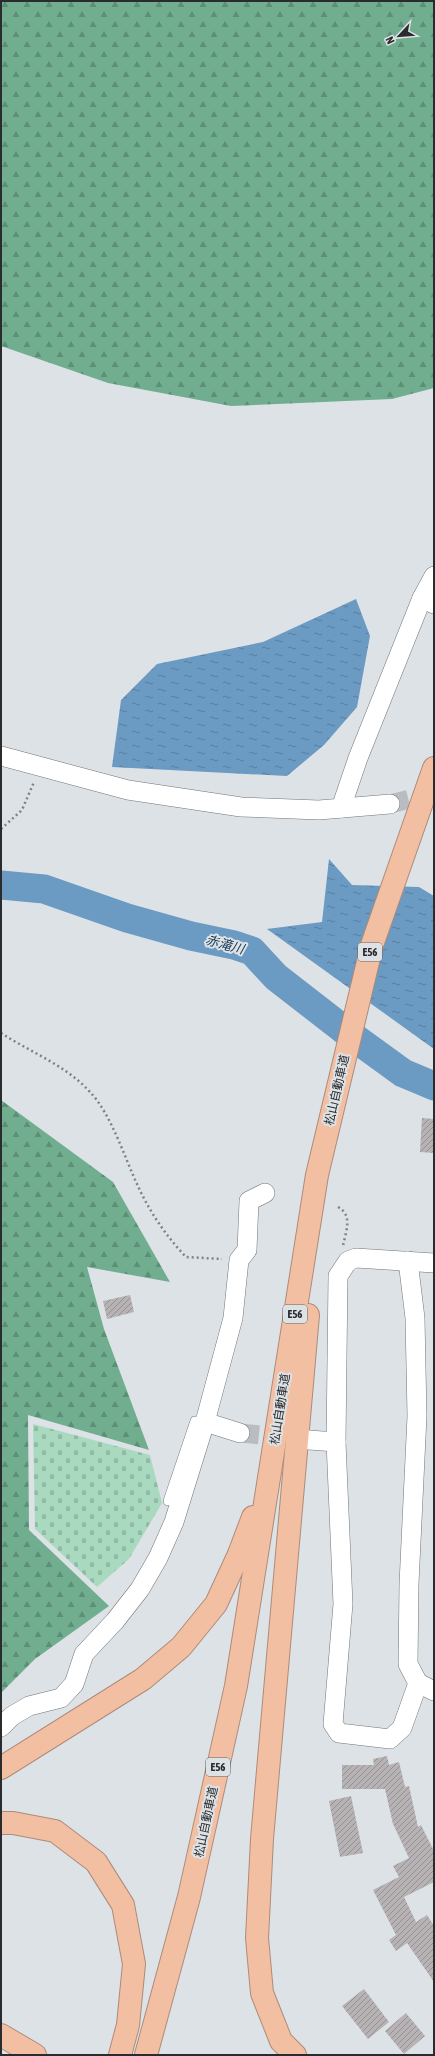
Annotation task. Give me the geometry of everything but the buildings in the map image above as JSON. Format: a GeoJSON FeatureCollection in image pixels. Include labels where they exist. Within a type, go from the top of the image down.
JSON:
{"type":"FeatureCollection","features":[{"type":"Feature","properties":{"kind":"highway","name":"松山自動車道"},"geometry":{"type":"LineString","coordinates":[[146,2055],[189,1897],[236,1686],[269,1474],[322,1154],[372,945],[434,768]]}},
{"type":"Feature","properties":{"kind":"highway"},"geometry":{"type":"LineString","coordinates":[[295,2055],[281,2041],[262,1992],[256,1938],[262,1838],[322,1154]]}},
{"type":"Feature","properties":{"kind":"highway"},"geometry":{"type":"LineString","coordinates":[[1,1768],[143,1679],[182,1648],[216,1604],[239,1554],[269,1474]]}},
{"type":"Feature","properties":{"kind":"highway"},"geometry":{"type":"LineString","coordinates":[[1,1823],[13,1822],[54,1831],[96,1862],[123,1904],[134,1964],[128,2025],[120,2055]]}},
{"type":"Feature","properties":{"kind":"highway"},"geometry":{"type":"LineString","coordinates":[[1,2035],[35,2055]]}},
{"type":"Feature","properties":{"kind":"street"},"geometry":{"type":"LineString","coordinates":[[341,808],[358,758],[428,601],[434,576]]}},
{"type":"Feature","properties":{"kind":"street"},"geometry":{"type":"LineString","coordinates":[[1,756],[128,790],[241,806],[318,810],[390,804]]}},
{"type":"Feature","properties":{"kind":"street"},"geometry":{"type":"LineString","coordinates":[[1,1727],[12,1716],[29,1706],[61,1698],[74,1684],[84,1654],[140,1589],[158,1558],[174,1522],[205,1422],[233,1318],[239,1260],[247,1250],[249,1201],[265,1193]]}},
{"type":"Feature","properties":{"kind":"street"},"geometry":{"type":"LineString","coordinates":[[408,1261],[415,1318],[417,1416],[409,1584],[408,1664],[426,1687],[402,1728],[390,1739],[339,1733],[334,1724],[343,1604],[336,1442],[338,1276],[348,1261],[356,1258],[408,1261],[434,1263]]}},
{"type":"Feature","properties":{"kind":"street"},"geometry":{"type":"LineString","coordinates":[[205,1422],[240,1433]]}},
{"type":"Feature","properties":{"kind":"street"},"geometry":{"type":"LineString","coordinates":[[309,1440],[336,1442]]}},
{"type":"Feature","properties":{"kind":"lane"},"geometry":{"type":"LineString","coordinates":[[168,1501],[195,1421],[205,1422]]}},
{"type":"Feature","properties":{"kind":"path"},"geometry":{"type":"LineString","coordinates":[[1,829],[22,810],[40,766]]}},
{"type":"Feature","properties":{"kind":"path"},"geometry":{"type":"LineString","coordinates":[[1,1033],[63,1069],[90,1092],[112,1125],[138,1186],[168,1238],[186,1257],[239,1260]]}},
{"type":"Feature","properties":{"kind":"path"},"geometry":{"type":"LineString","coordinates":[[338,1207],[345,1211],[348,1219],[343,1247],[348,1261]]}},
{"type":"Feature","properties":{"kind":"green space"},"geometry":{"type":"Polygon","coordinates":[[[1,1],[434,1],[434,388],[392,399],[231,406],[108,383],[1,346],[1,1]]]}},
{"type":"Feature","properties":{"kind":"green space"},"geometry":{"type":"Polygon","coordinates":[[[1,1100],[113,1182],[170,1282],[87,1267],[104,1329],[149,1450],[28,1415],[29,1530],[109,1606],[35,1659],[1,1693],[1,1100]]]}},
{"type":"Feature","properties":{"kind":"green space"},"geometry":{"type":"Polygon","coordinates":[[[33,1424],[150,1455],[162,1503],[129,1559],[97,1587],[35,1529],[33,1424]]]}},
{"type":"Feature","properties":{"kind":"water"},"geometry":{"type":"Polygon","coordinates":[[[356,599],[370,636],[357,707],[324,745],[287,776],[112,767],[121,700],[157,664],[263,642],[356,599]]]}},
{"type":"Feature","properties":{"kind":"water"},"geometry":{"type":"Polygon","coordinates":[[[329,859],[352,885],[419,887],[434,896],[434,1049],[267,929],[322,922],[329,859]]]}},
{"type":"Feature","properties":{"kind":"waterway","name":"赤滝川"},"geometry":{"type":"LineString","coordinates":[[1,885],[44,889],[127,918],[191,936],[234,945],[252,951],[276,977],[352,1036],[403,1073],[434,1086]]}},
{"type":"Feature","properties":{"kind":"tunnel"},"geometry":{"type":"LineString","coordinates":[[390,804],[434,793]]}},
{"type":"Feature","properties":{"kind":"tunnel"},"geometry":{"type":"LineString","coordinates":[[240,1433],[291,1438]]}}]}
